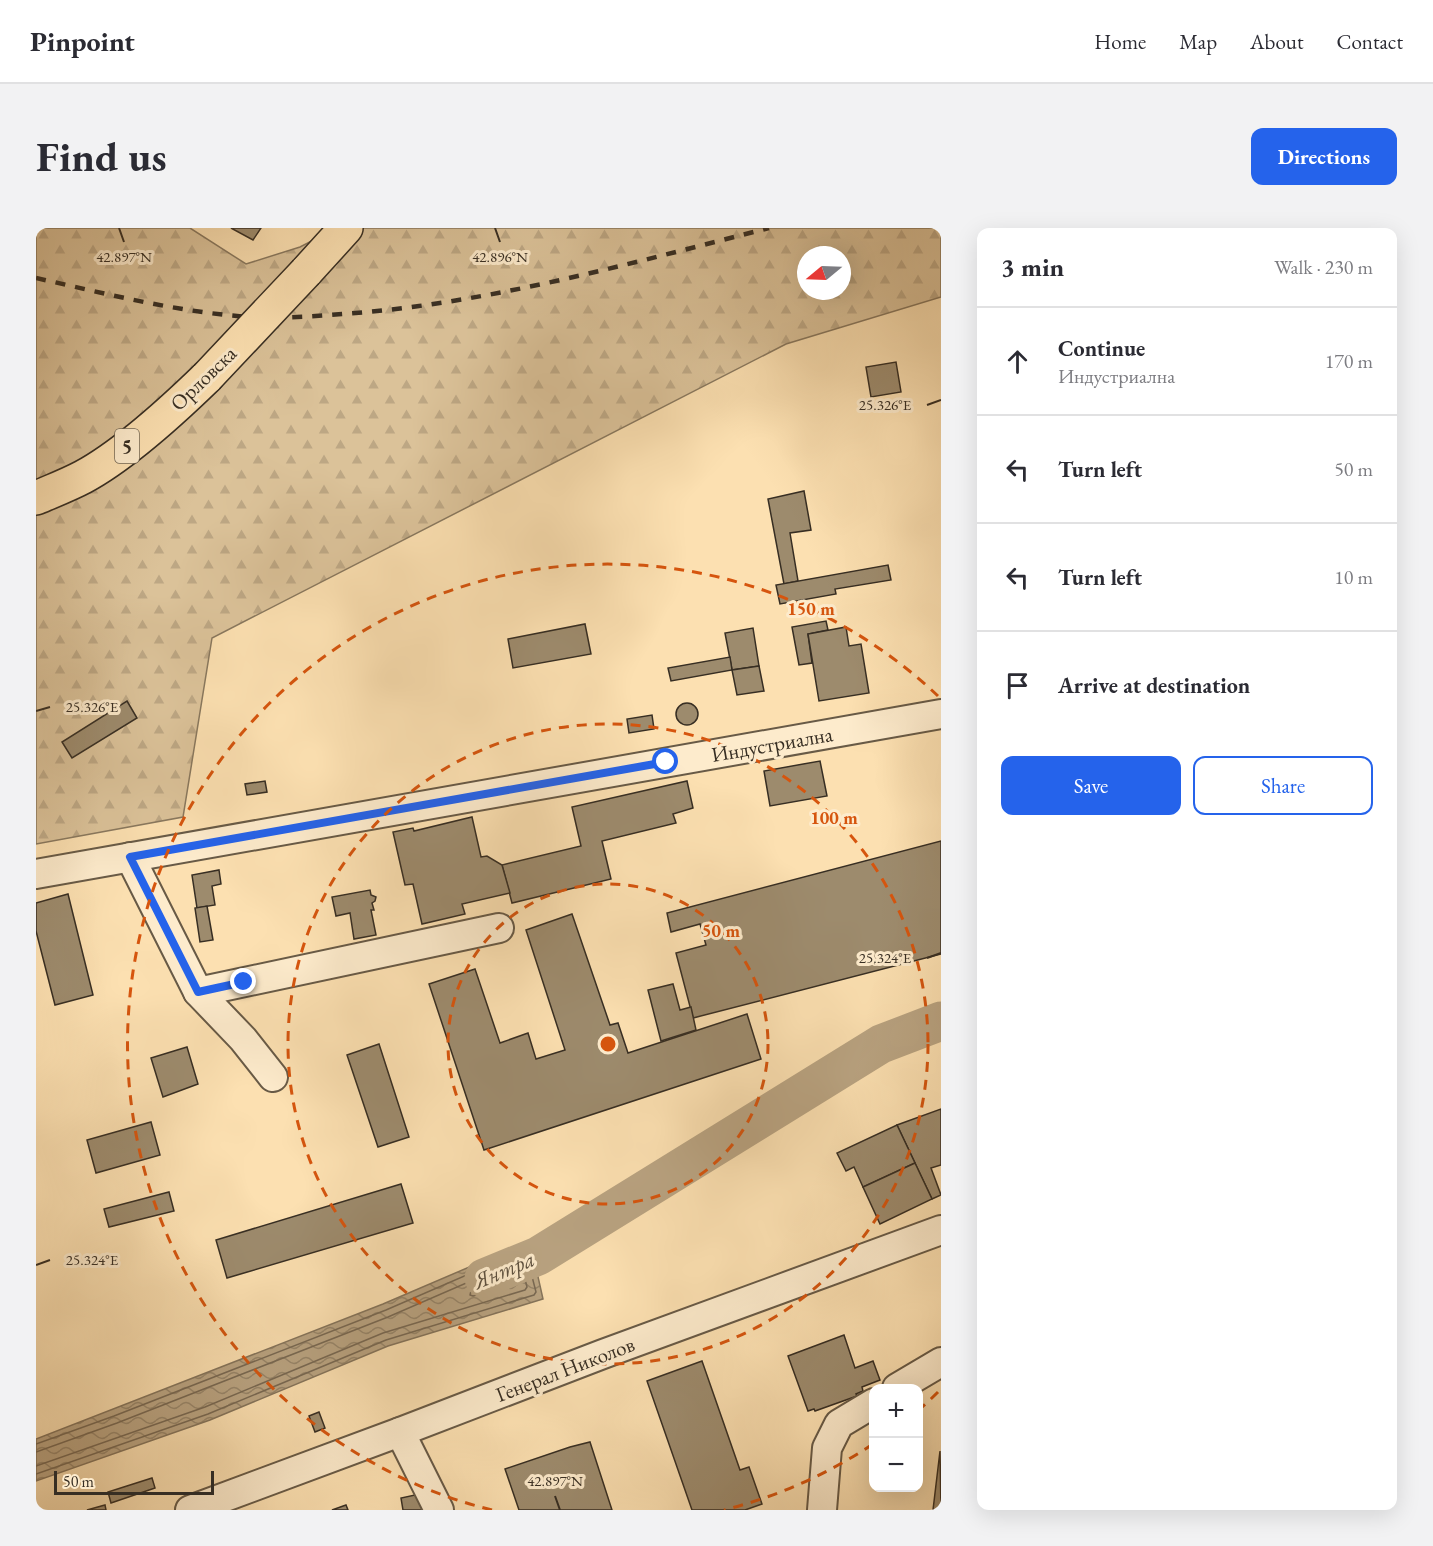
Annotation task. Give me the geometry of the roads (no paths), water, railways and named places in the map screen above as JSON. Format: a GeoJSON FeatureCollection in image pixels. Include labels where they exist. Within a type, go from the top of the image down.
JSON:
{"type":"FeatureCollection","features":[{"type":"Feature","properties":{"kind":"main road","name":"Орловска"},"geometry":{"type":"LineString","coordinates":[[36,498],[84,476],[110,459],[156,422],[207,377],[346,228]]}},
{"type":"Feature","properties":{"kind":"street","name":"Индустриална"},"geometry":{"type":"LineString","coordinates":[[36,874],[941,714]]}},
{"type":"Feature","properties":{"kind":"street"},"geometry":{"type":"LineString","coordinates":[[130,857],[198,992],[243,1039],[273,1077]]}},
{"type":"Feature","properties":{"kind":"street"},"geometry":{"type":"LineString","coordinates":[[198,992],[500,928]]}},
{"type":"Feature","properties":{"kind":"street","name":"Генерал Николов"},"geometry":{"type":"LineString","coordinates":[[190,1510],[603,1354],[941,1230]]}},
{"type":"Feature","properties":{"kind":"street"},"geometry":{"type":"LineString","coordinates":[[905,1384],[941,1362]]}},
{"type":"Feature","properties":{"kind":"street"},"geometry":{"type":"LineString","coordinates":[[822,1510],[827,1448],[839,1424],[869,1405]]}},
{"type":"Feature","properties":{"kind":"street"},"geometry":{"type":"LineString","coordinates":[[400,1432],[439,1510]]}},
{"type":"Feature","properties":{"kind":"water"},"geometry":{"type":"Polygon","coordinates":[[[530,1241],[543,1299],[388,1346],[210,1420],[36,1481],[36,1439],[383,1304],[530,1241]]]}},
{"type":"Feature","properties":{"kind":"waterway","name":"Янтра"},"geometry":{"type":"LineString","coordinates":[[484,1278],[538,1256],[881,1044],[941,1021]]}},
{"type":"Feature","properties":{"kind":"railway"},"geometry":{"type":"LineString","coordinates":[[36,278],[186,310],[237,316],[316,316],[396,309],[504,292],[769,228]]}}]}
